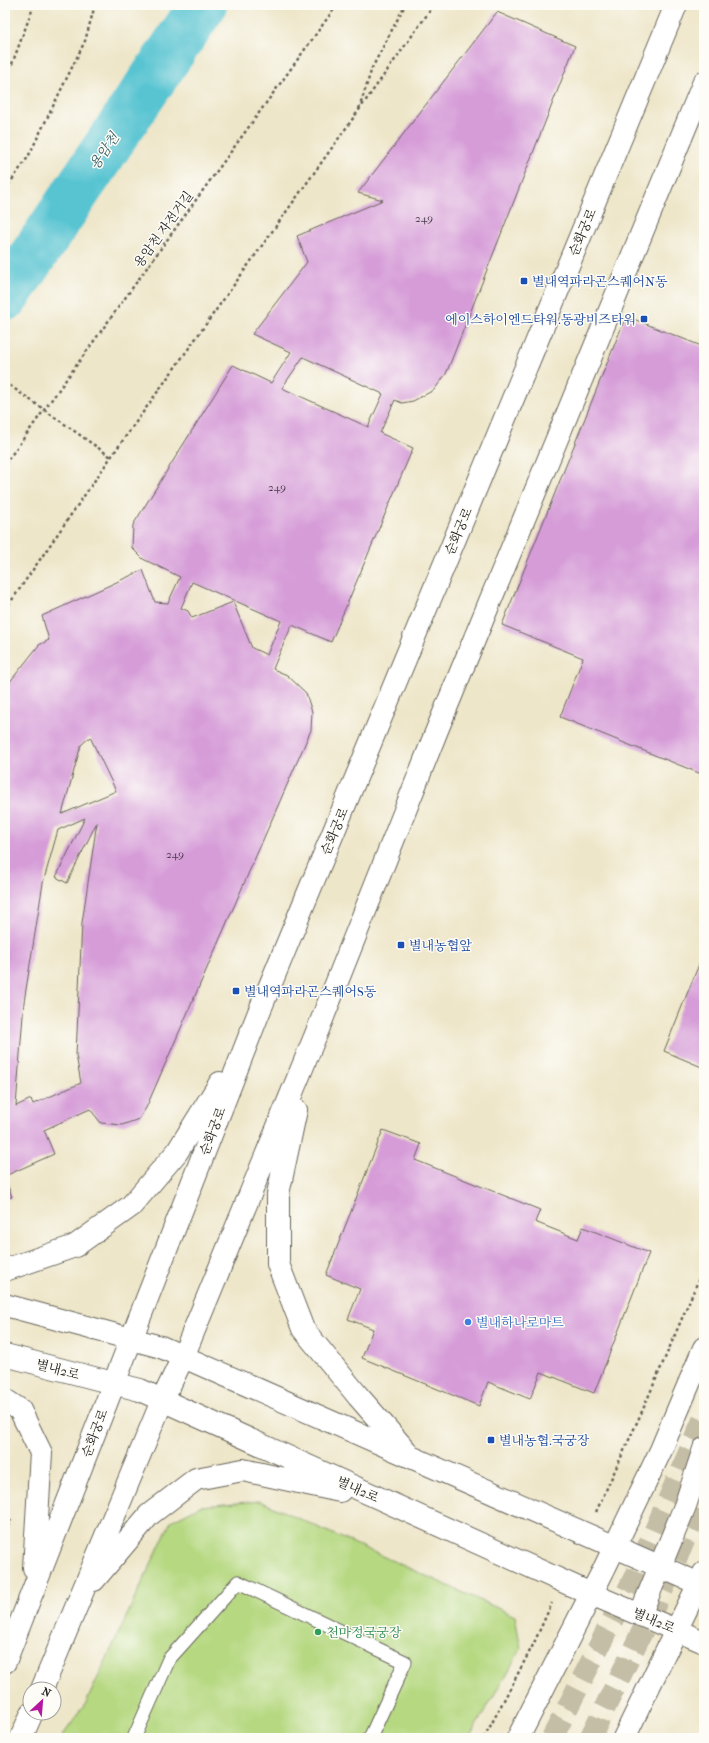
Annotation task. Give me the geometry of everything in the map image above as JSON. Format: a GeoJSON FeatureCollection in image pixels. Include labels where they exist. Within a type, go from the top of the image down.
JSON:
{"type":"FeatureCollection","features":[{"type":"Feature","properties":{"kind":"street","name":"순화궁로"},"geometry":{"type":"LineString","coordinates":[[5,1662],[249,1037],[676,5]]}},
{"type":"Feature","properties":{"kind":"street"},"geometry":{"type":"LineString","coordinates":[[45,1681],[162,1401],[183,1357],[308,1056],[437,730],[704,82]]}},
{"type":"Feature","properties":{"kind":"street"},"geometry":{"type":"LineString","coordinates":[[5,1270],[75,1246],[131,1206],[177,1152],[249,1037]]}},
{"type":"Feature","properties":{"kind":"street"},"geometry":{"type":"LineString","coordinates":[[308,1056],[278,1194],[278,1264],[303,1329],[358,1396],[411,1456]]}},
{"type":"Feature","properties":{"kind":"street"},"geometry":{"type":"LineString","coordinates":[[5,1304],[161,1347],[660,1566],[702,1581],[624,1738]]}},
{"type":"Feature","properties":{"kind":"street"},"geometry":{"type":"LineString","coordinates":[[518,1738],[662,1450],[704,1348]]}},
{"type":"Feature","properties":{"kind":"street","name":"별내2로"},"geometry":{"type":"LineString","coordinates":[[5,1355],[140,1390],[591,1594],[704,1642]]}},
{"type":"Feature","properties":{"kind":"street"},"geometry":{"type":"LineString","coordinates":[[5,1400],[20,1410],[41,1453],[33,1587]]}},
{"type":"Feature","properties":{"kind":"street"},"geometry":{"type":"LineString","coordinates":[[640,1614],[685,1506],[704,1449]]}},
{"type":"Feature","properties":{"kind":"street"},"geometry":{"type":"LineString","coordinates":[[80,1596],[149,1515],[196,1479],[243,1470],[380,1499]]}},
{"type":"Feature","properties":{"kind":"street"},"geometry":{"type":"LineString","coordinates":[[21,1738],[28,1721]]}},
{"type":"Feature","properties":{"kind":"lane"},"geometry":{"type":"LineString","coordinates":[[134,1738],[169,1659],[238,1582],[405,1662],[370,1738]]}},
{"type":"Feature","properties":{"kind":"path"},"geometry":{"type":"LineString","coordinates":[[5,74],[12,64],[34,5]]}},
{"type":"Feature","properties":{"kind":"path"},"geometry":{"type":"LineString","coordinates":[[5,190],[28,157],[85,41],[95,5]]}},
{"type":"Feature","properties":{"kind":"path","name":"용암천 자전거길"},"geometry":{"type":"LineString","coordinates":[[5,464],[337,5]]}},
{"type":"Feature","properties":{"kind":"path"},"geometry":{"type":"LineString","coordinates":[[358,111],[372,68],[405,5]]}},
{"type":"Feature","properties":{"kind":"path"},"geometry":{"type":"LineString","coordinates":[[5,610],[111,457],[434,5]]}},
{"type":"Feature","properties":{"kind":"path"},"geometry":{"type":"LineString","coordinates":[[5,382],[111,457]]}},
{"type":"Feature","properties":{"kind":"path"},"geometry":{"type":"LineString","coordinates":[[586,1533],[644,1407],[704,1267]]}},
{"type":"Feature","properties":{"kind":"path"},"geometry":{"type":"LineString","coordinates":[[484,1738],[533,1645],[562,1581]]}},
{"type":"Feature","properties":{"kind":"green space","name":"천마정국궁장"},"geometry":{"type":"Polygon","coordinates":[[[260,1501],[515,1616],[521,1649],[469,1738],[61,1738],[86,1703],[171,1521],[200,1506],[260,1501]]]}},
{"type":"Feature","properties":{"kind":"building"},"geometry":{"type":"Polygon","coordinates":[[[497,12],[575,46],[446,374],[434,390],[413,401],[402,403],[395,400],[380,433],[413,448],[331,642],[292,625],[277,659],[273,669],[287,675],[306,693],[312,712],[311,730],[146,1108],[139,1119],[122,1125],[101,1123],[90,1109],[44,1130],[54,1154],[5,1176],[5,688],[39,645],[49,640],[42,616],[143,570],[155,602],[168,603],[180,577],[143,559],[132,548],[133,525],[233,365],[271,383],[291,352],[252,334],[307,262],[297,236],[383,200],[358,193],[497,12]],[[303,357],[282,388],[368,427],[383,394],[303,357]],[[192,582],[181,608],[188,611],[192,618],[233,602],[252,648],[267,655],[281,621],[192,582]],[[90,737],[81,745],[62,814],[116,791],[90,737]],[[85,818],[58,830],[43,883],[24,1002],[16,1106],[31,1099],[33,1104],[81,1083],[76,1055],[82,923],[97,822],[67,883],[56,877],[85,818]]]}},
{"type":"Feature","properties":{"kind":"building"},"geometry":{"type":"Polygon","coordinates":[[[626,316],[704,347],[704,775],[560,717],[583,658],[502,625],[626,316]]]}},
{"type":"Feature","properties":{"kind":"building"},"geometry":{"type":"Polygon","coordinates":[[[704,952],[704,1068],[664,1051],[704,952]]]}},
{"type":"Feature","properties":{"kind":"building"},"geometry":{"type":"Polygon","coordinates":[[[383,1130],[421,1144],[415,1160],[540,1210],[535,1222],[578,1239],[583,1227],[649,1253],[594,1393],[541,1372],[530,1399],[488,1382],[479,1406],[362,1358],[373,1329],[348,1319],[360,1289],[326,1275],[383,1130]]]}},
{"type":"Feature","properties":{"kind":"building"},"geometry":{"type":"Polygon","coordinates":[[[5,1178],[12,1197],[5,1199],[5,1178]]]}},
{"type":"Feature","properties":{"kind":"waterway","name":"용암천"},"geometry":{"type":"LineString","coordinates":[[5,297],[203,5]]}},
{"type":"Feature","properties":{"kind":"tunnel"},"geometry":{"type":"LineString","coordinates":[[552,1738],[635,1576],[704,1418]]}},
{"type":"Feature","properties":{"kind":"tunnel"},"geometry":{"type":"LineString","coordinates":[[590,1738],[664,1587],[704,1495]]}},
{"type":"Feature","properties":{"kind":"place","name":"별내역파라곤스퀘어N동"},"geometry":{"type":"Point","coordinates":[524,281]}},
{"type":"Feature","properties":{"kind":"place","name":"에이스하이엔드타워.동광비즈타워"},"geometry":{"type":"Point","coordinates":[644,319]}},
{"type":"Feature","properties":{"kind":"place","name":"별내농협앞"},"geometry":{"type":"Point","coordinates":[401,945]}},
{"type":"Feature","properties":{"kind":"place","name":"별내역파라곤스퀘어S동"},"geometry":{"type":"Point","coordinates":[236,991]}},
{"type":"Feature","properties":{"kind":"place","name":"별내하나로마트"},"geometry":{"type":"Point","coordinates":[468,1322]}},
{"type":"Feature","properties":{"kind":"place","name":"별내농협.국궁장"},"geometry":{"type":"Point","coordinates":[491,1440]}},
{"type":"Feature","properties":{"kind":"place","name":"천마정국궁장"},"geometry":{"type":"Point","coordinates":[318,1632]}}]}
